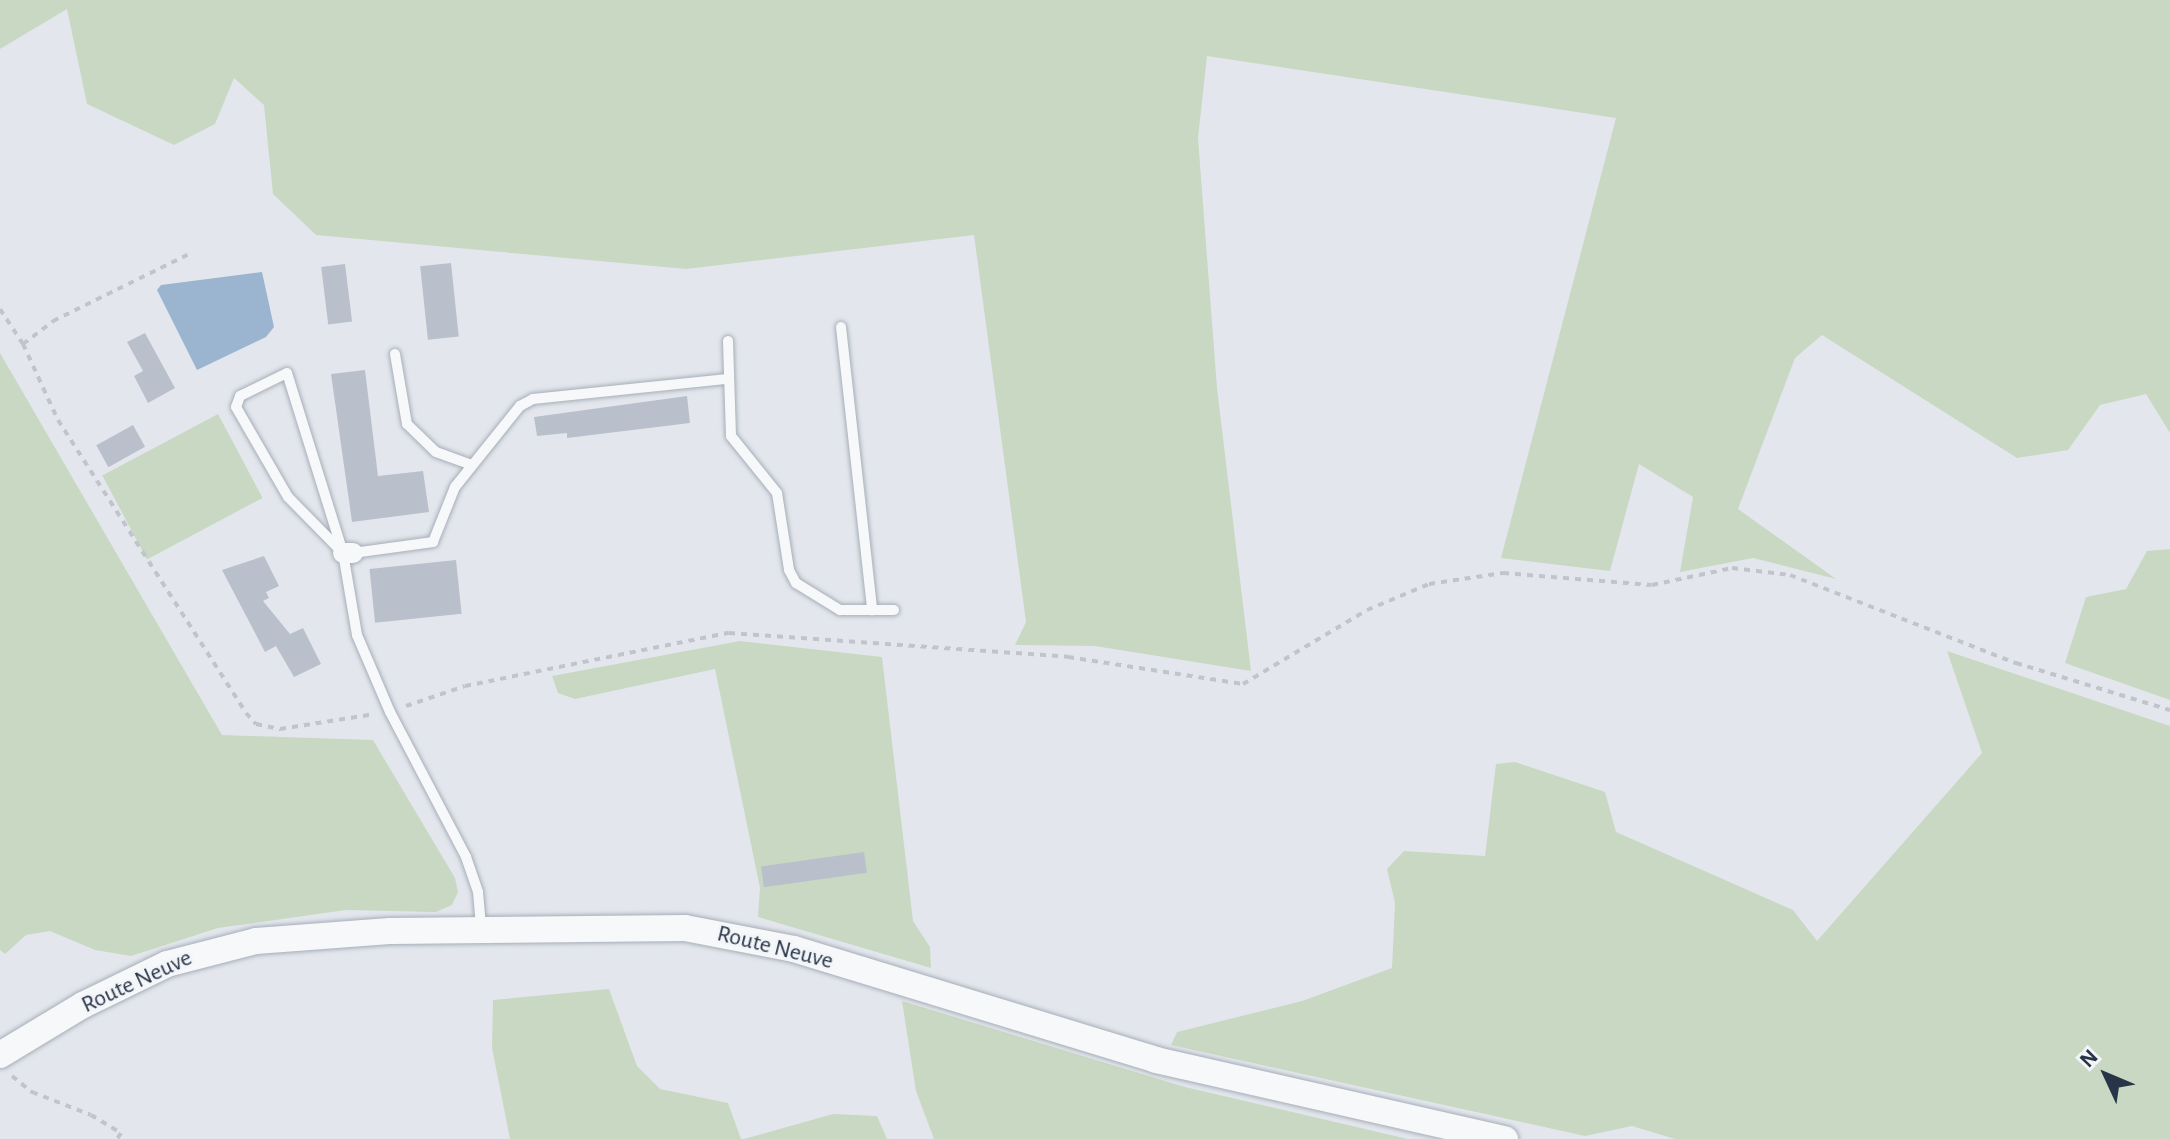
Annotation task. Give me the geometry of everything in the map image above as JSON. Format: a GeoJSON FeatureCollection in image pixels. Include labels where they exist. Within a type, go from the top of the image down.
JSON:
{"type":"FeatureCollection","features":[{"type":"Feature","properties":{"kind":"street","name":"Route Neuve"},"geometry":{"type":"LineString","coordinates":[[4,1053],[129,981],[197,953],[314,934],[685,928],[748,937],[1156,1060],[1505,1139]]}},
{"type":"Feature","properties":{"kind":"lane"},"geometry":{"type":"LineString","coordinates":[[841,327],[872,610]]}},
{"type":"Feature","properties":{"kind":"lane"},"geometry":{"type":"LineString","coordinates":[[728,341],[725,379],[731,436],[777,493],[789,570],[796,583],[840,610],[894,610]]}},
{"type":"Feature","properties":{"kind":"lane"},"geometry":{"type":"LineString","coordinates":[[395,354],[407,424],[436,452],[471,465]]}},
{"type":"Feature","properties":{"kind":"lane"},"geometry":{"type":"LineString","coordinates":[[348,553],[288,497],[236,407],[240,396],[287,373],[348,553],[357,635],[390,712],[475,878],[481,930]]}},
{"type":"Feature","properties":{"kind":"lane"},"geometry":{"type":"LineString","coordinates":[[348,553],[433,542],[455,487],[520,406],[533,399],[725,379]]}},
{"type":"Feature","properties":{"kind":"path"},"geometry":{"type":"LineString","coordinates":[[23,344],[53,321],[191,253]]}},
{"type":"Feature","properties":{"kind":"path"},"geometry":{"type":"LineString","coordinates":[[0,309],[23,344],[58,420],[246,713],[256,724],[280,729],[390,712],[465,686],[729,633],[1068,657],[1243,684],[1367,610],[1429,584],[1503,573],[1652,585],[1732,568],[1790,575],[2016,663],[2170,710]]}},
{"type":"Feature","properties":{"kind":"path"},"geometry":{"type":"LineString","coordinates":[[4,1053],[32,1092],[91,1115],[121,1133],[117,1139]]}},
{"type":"Feature","properties":{"kind":"green space"},"geometry":{"type":"Polygon","coordinates":[[[0,0],[2170,0],[2170,433],[2146,394],[2100,405],[2068,450],[2017,458],[1822,335],[1795,358],[1738,509],[1836,579],[1753,558],[1680,572],[1693,497],[1639,464],[1610,571],[1501,558],[1616,118],[1207,56],[1198,138],[1217,388],[1251,671],[1095,646],[1015,645],[1026,622],[974,235],[686,269],[316,235],[273,194],[264,105],[234,78],[215,124],[174,145],[87,104],[67,9],[0,49],[0,0]]]}},
{"type":"Feature","properties":{"kind":"green space"},"geometry":{"type":"Polygon","coordinates":[[[0,353],[222,735],[373,740],[455,878],[458,892],[452,905],[436,912],[346,910],[218,928],[131,956],[95,950],[50,931],[26,935],[5,954],[0,950],[0,353]]]}},
{"type":"Feature","properties":{"kind":"green space"},"geometry":{"type":"Polygon","coordinates":[[[218,414],[263,498],[147,559],[102,476],[218,414]]]}},
{"type":"Feature","properties":{"kind":"green space"},"geometry":{"type":"Polygon","coordinates":[[[2170,549],[2170,700],[2065,663],[2086,597],[2126,589],[2147,551],[2170,549]]]}},
{"type":"Feature","properties":{"kind":"green space"},"geometry":{"type":"Polygon","coordinates":[[[740,641],[882,657],[913,921],[930,947],[931,968],[758,917],[760,888],[715,669],[575,699],[558,693],[552,676],[740,641]]]}},
{"type":"Feature","properties":{"kind":"green space"},"geometry":{"type":"Polygon","coordinates":[[[1947,651],[2170,726],[2170,1139],[1675,1139],[1632,1126],[1585,1136],[1171,1045],[1177,1032],[1302,1001],[1392,968],[1395,903],[1387,869],[1404,851],[1485,856],[1496,764],[1515,762],[1605,792],[1616,832],[1793,910],[1817,941],[1982,753],[1947,651]]]}},
{"type":"Feature","properties":{"kind":"green space"},"geometry":{"type":"Polygon","coordinates":[[[609,989],[637,1066],[660,1089],[728,1103],[741,1139],[510,1139],[492,1048],[493,1000],[609,989]]]}},
{"type":"Feature","properties":{"kind":"green space"},"geometry":{"type":"Polygon","coordinates":[[[902,1001],[1185,1087],[1408,1139],[934,1139],[916,1091],[902,1001]]]}},
{"type":"Feature","properties":{"kind":"green space"},"geometry":{"type":"Polygon","coordinates":[[[833,1114],[877,1116],[887,1139],[744,1139],[833,1114]]]}},
{"type":"Feature","properties":{"kind":"water"},"geometry":{"type":"Polygon","coordinates":[[[262,272],[274,327],[266,337],[197,370],[157,290],[161,285],[262,272]]]}},
{"type":"Feature","properties":{"kind":"building"},"geometry":{"type":"Polygon","coordinates":[[[451,263],[459,337],[428,340],[420,266],[451,263]]]}},
{"type":"Feature","properties":{"kind":"building"},"geometry":{"type":"Polygon","coordinates":[[[345,264],[352,322],[328,324],[321,267],[345,264]]]}},
{"type":"Feature","properties":{"kind":"building"},"geometry":{"type":"Polygon","coordinates":[[[145,333],[175,388],[148,403],[134,376],[143,371],[127,342],[145,333]]]}},
{"type":"Feature","properties":{"kind":"building"},"geometry":{"type":"Polygon","coordinates":[[[365,370],[378,476],[423,471],[429,512],[352,522],[331,374],[365,370]]]}},
{"type":"Feature","properties":{"kind":"building"},"geometry":{"type":"Polygon","coordinates":[[[687,396],[690,423],[567,438],[567,433],[537,436],[534,417],[687,396]]]}},
{"type":"Feature","properties":{"kind":"building"},"geometry":{"type":"Polygon","coordinates":[[[133,425],[145,447],[108,467],[96,445],[133,425]]]}},
{"type":"Feature","properties":{"kind":"building"},"geometry":{"type":"Polygon","coordinates":[[[264,556],[279,586],[266,592],[269,598],[263,601],[290,634],[303,628],[321,664],[294,677],[276,646],[265,652],[222,570],[264,556]]]}},
{"type":"Feature","properties":{"kind":"building"},"geometry":{"type":"Polygon","coordinates":[[[456,560],[462,614],[375,623],[369,569],[456,560]]]}},
{"type":"Feature","properties":{"kind":"building"},"geometry":{"type":"Polygon","coordinates":[[[864,852],[867,873],[764,887],[761,866],[864,852]]]}}]}
